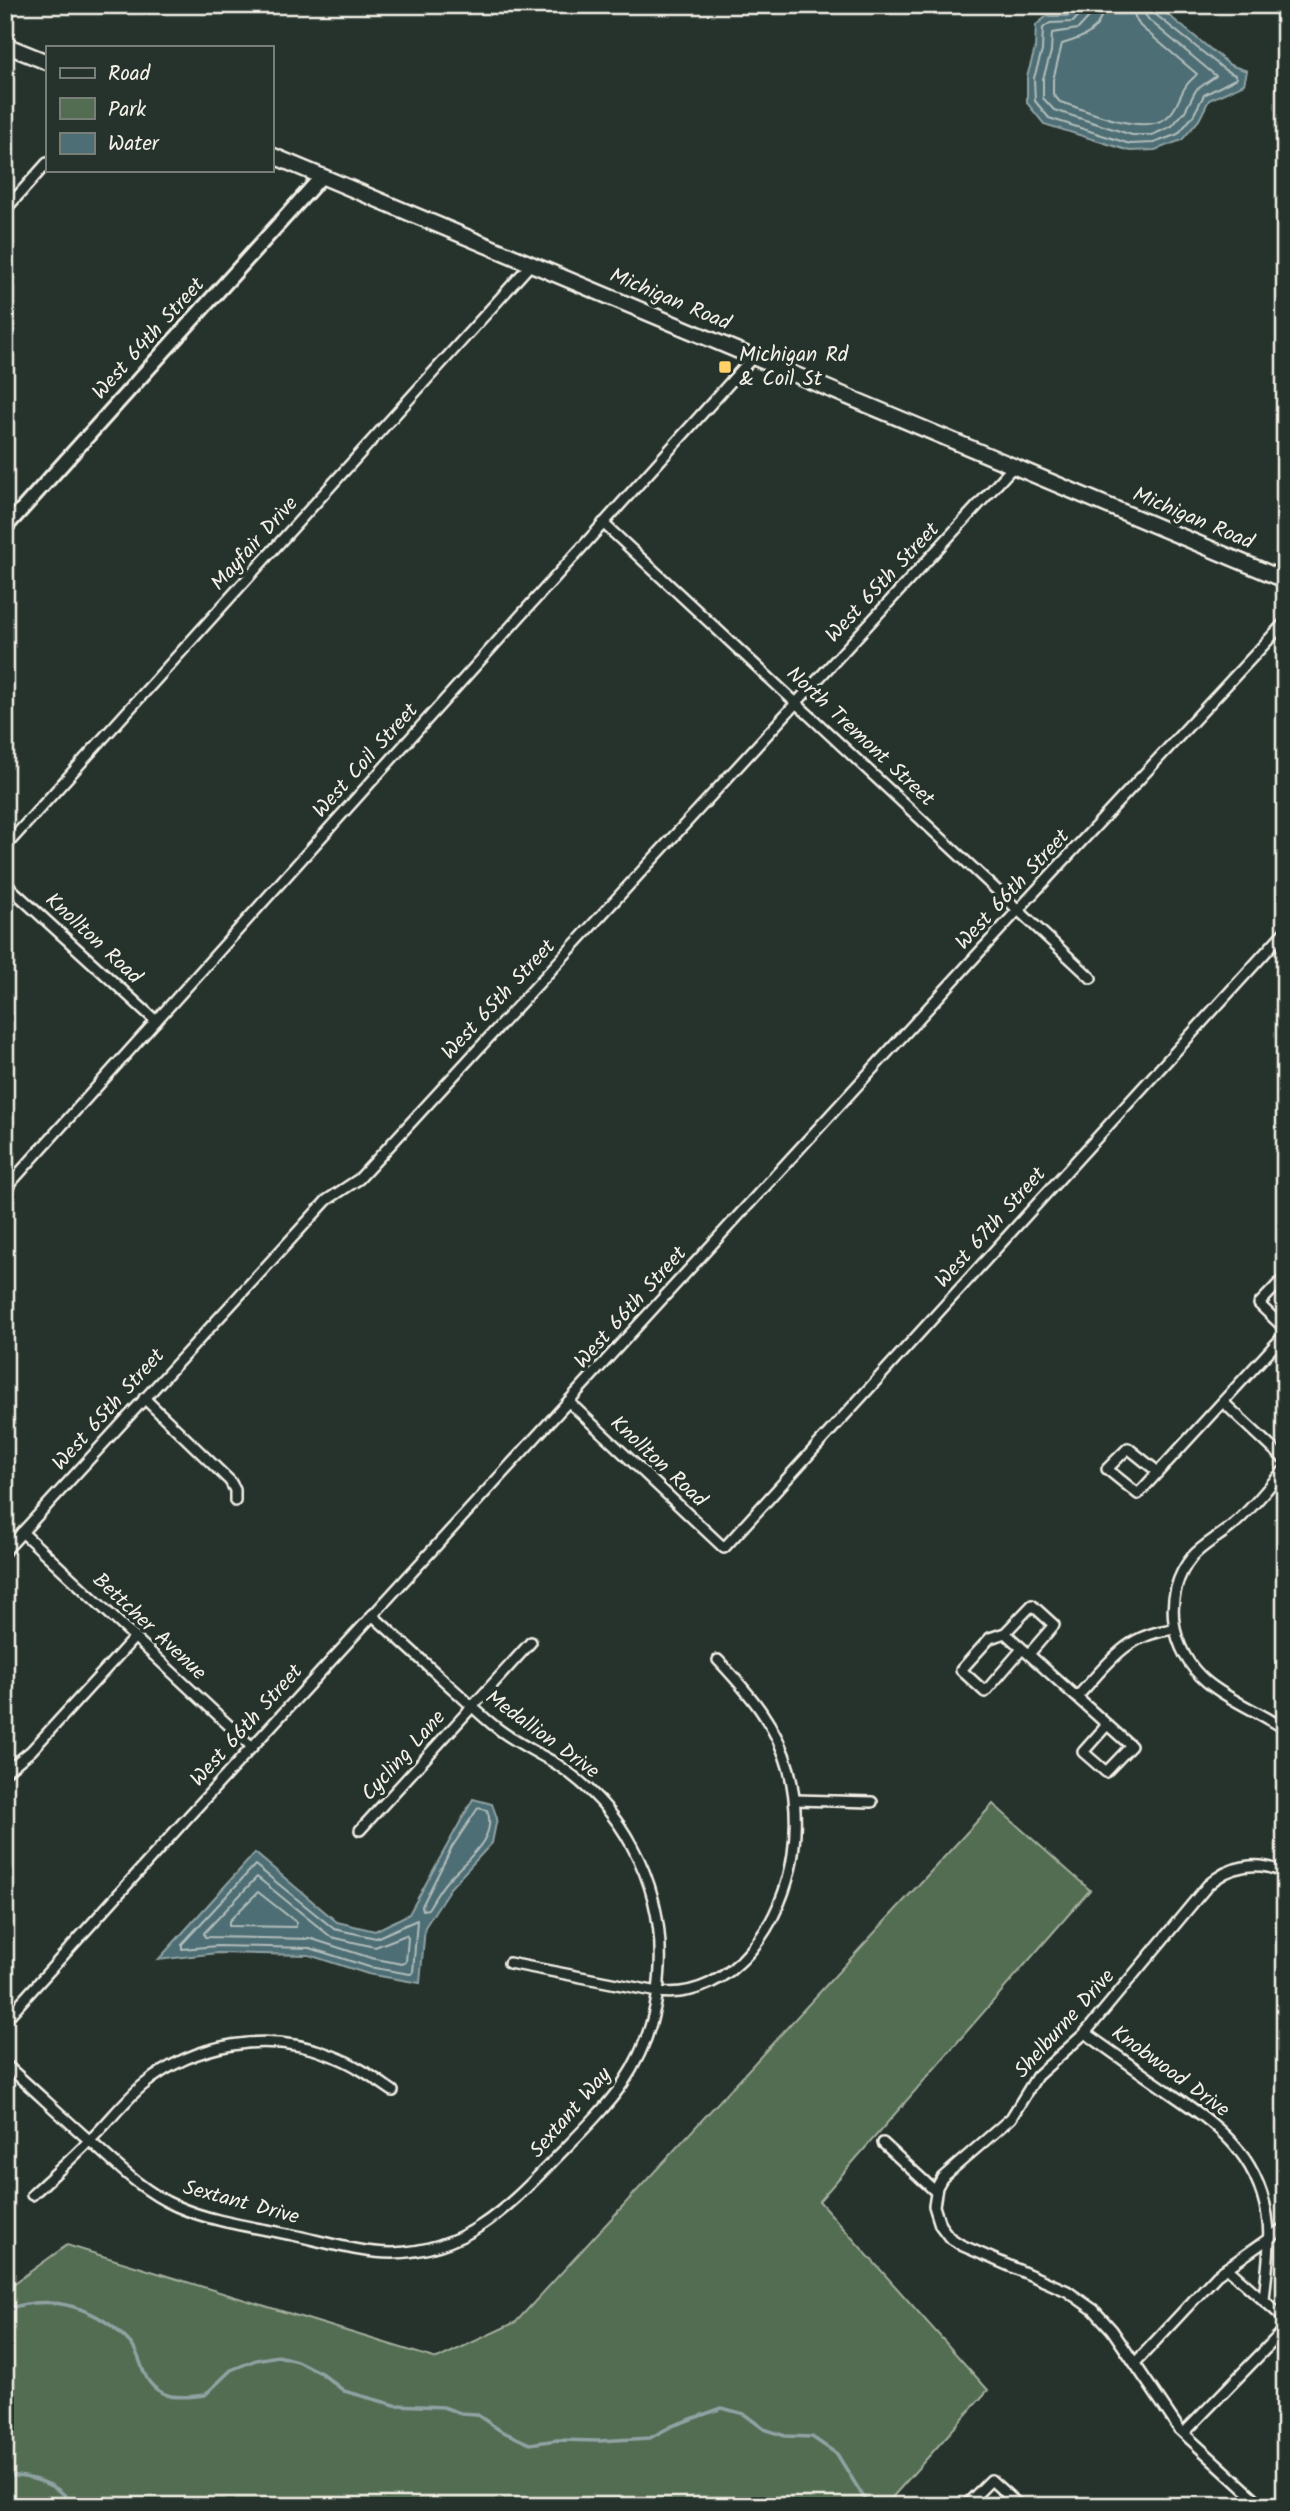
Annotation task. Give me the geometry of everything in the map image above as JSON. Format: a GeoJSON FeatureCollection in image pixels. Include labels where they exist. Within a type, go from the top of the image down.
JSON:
{"type":"FeatureCollection","features":[{"type":"Feature","properties":{"kind":"main road"},"geometry":{"type":"LineString","coordinates":[[5,45],[46,62]]}},
{"type":"Feature","properties":{"kind":"main road","name":"Michigan Road"},"geometry":{"type":"LineString","coordinates":[[273,156],[1285,580]]}},
{"type":"Feature","properties":{"kind":"street"},"geometry":{"type":"LineString","coordinates":[[5,210],[46,164]]}},
{"type":"Feature","properties":{"kind":"street","name":"West 64th Street"},"geometry":{"type":"LineString","coordinates":[[5,528],[322,176]]}},
{"type":"Feature","properties":{"kind":"street","name":"Mayfair Drive"},"geometry":{"type":"LineString","coordinates":[[5,846],[531,264]]}},
{"type":"Feature","properties":{"kind":"street","name":"West Coil Street"},"geometry":{"type":"LineString","coordinates":[[5,1189],[753,357]]}},
{"type":"Feature","properties":{"kind":"street","name":"West 65th Street"},"geometry":{"type":"LineString","coordinates":[[5,1551],[327,1200],[359,1179],[1013,467]]}},
{"type":"Feature","properties":{"kind":"street","name":"North Tremont Street"},"geometry":{"type":"LineString","coordinates":[[603,523],[1091,978]]}},
{"type":"Feature","properties":{"kind":"street","name":"West 66th Street"},"geometry":{"type":"LineString","coordinates":[[5,2020],[372,1615],[1285,622]]}},
{"type":"Feature","properties":{"kind":"street","name":"Knollton Road"},"geometry":{"type":"LineString","coordinates":[[5,883],[156,1021]]}},
{"type":"Feature","properties":{"kind":"street","name":"West 67th Street"},"geometry":{"type":"LineString","coordinates":[[724,1548],[1285,931]]}},
{"type":"Feature","properties":{"kind":"street"},"geometry":{"type":"LineString","coordinates":[[1285,1284],[1281,1281],[1259,1304],[1285,1329]]}},
{"type":"Feature","properties":{"kind":"street"},"geometry":{"type":"LineString","coordinates":[[1158,1472],[1128,1448],[1107,1469],[1138,1494],[1285,1335]]}},
{"type":"Feature","properties":{"kind":"street"},"geometry":{"type":"LineString","coordinates":[[144,1398],[230,1481],[235,1490],[235,1501]]}},
{"type":"Feature","properties":{"kind":"street","name":"Knollton Road"},"geometry":{"type":"LineString","coordinates":[[569,1402],[724,1548]]}},
{"type":"Feature","properties":{"kind":"street"},"geometry":{"type":"LineString","coordinates":[[1223,1402],[1285,1460]]}},
{"type":"Feature","properties":{"kind":"street"},"geometry":{"type":"LineString","coordinates":[[1285,1469],[1235,1524],[1198,1551],[1182,1571],[1173,1598],[1175,1629],[1181,1649],[1189,1662],[1207,1682],[1285,1728]]}},
{"type":"Feature","properties":{"kind":"street","name":"Bettcher Avenue"},"geometry":{"type":"LineString","coordinates":[[22,1532],[252,1747]]}},
{"type":"Feature","properties":{"kind":"street"},"geometry":{"type":"LineString","coordinates":[[1032,1605],[1054,1625],[985,1692],[961,1670],[990,1638],[1005,1633],[1032,1605]]}},
{"type":"Feature","properties":{"kind":"street","name":"Medallion Drive"},"geometry":{"type":"LineString","coordinates":[[372,1615],[498,1728],[576,1778],[598,1799],[626,1835],[643,1867],[656,1911],[661,1956],[658,1992]]}},
{"type":"Feature","properties":{"kind":"street"},"geometry":{"type":"LineString","coordinates":[[1077,1697],[1135,1639],[1154,1631],[1175,1629]]}},
{"type":"Feature","properties":{"kind":"street"},"geometry":{"type":"LineString","coordinates":[[1005,1633],[1131,1746],[1106,1772],[1083,1752],[1107,1725]]}},
{"type":"Feature","properties":{"kind":"street"},"geometry":{"type":"LineString","coordinates":[[5,1772],[36,1746],[135,1637]]}},
{"type":"Feature","properties":{"kind":"street","name":"Cycling Lane"},"geometry":{"type":"LineString","coordinates":[[360,1830],[531,1642]]}},
{"type":"Feature","properties":{"kind":"street"},"geometry":{"type":"LineString","coordinates":[[509,1963],[658,1992],[683,1992],[708,1986],[729,1973],[753,1947],[770,1921],[786,1882],[795,1836],[795,1800],[785,1759],[769,1722],[754,1700],[718,1660]]}},
{"type":"Feature","properties":{"kind":"street"},"geometry":{"type":"LineString","coordinates":[[795,1800],[872,1802]]}},
{"type":"Feature","properties":{"kind":"street","name":"Shelburne Drive"},"geometry":{"type":"LineString","coordinates":[[1135,2363],[1109,2325],[1090,2306],[1067,2291],[953,2240],[940,2225],[934,2206],[936,2192],[942,2178],[1010,2118],[1042,2070],[1085,2033],[1208,1885],[1231,1870],[1257,1866],[1285,1873]]}},
{"type":"Feature","properties":{"kind":"street","name":"Sextant Way"},"geometry":{"type":"LineString","coordinates":[[472,2232],[517,2199],[622,2084],[645,2040],[658,1992]]}},
{"type":"Feature","properties":{"kind":"street","name":"Knobwood Drive"},"geometry":{"type":"LineString","coordinates":[[1085,2033],[1210,2120],[1232,2140],[1247,2160],[1259,2184],[1268,2218],[1264,2301]]}},
{"type":"Feature","properties":{"kind":"street"},"geometry":{"type":"LineString","coordinates":[[32,2195],[90,2141],[135,2092],[155,2076],[191,2056],[234,2044],[275,2042],[315,2049],[352,2065],[393,2091]]}},
{"type":"Feature","properties":{"kind":"street","name":"Sextant Drive"},"geometry":{"type":"LineString","coordinates":[[5,2064],[148,2191],[176,2206],[210,2217],[362,2250],[389,2253],[435,2247],[472,2232]]}},
{"type":"Feature","properties":{"kind":"street"},"geometry":{"type":"LineString","coordinates":[[883,2143],[936,2192]]}},
{"type":"Feature","properties":{"kind":"street"},"geometry":{"type":"LineString","coordinates":[[1263,2506],[1184,2433],[1135,2363],[1217,2275],[1285,2227]]}},
{"type":"Feature","properties":{"kind":"street"},"geometry":{"type":"LineString","coordinates":[[1227,2269],[1285,2319]]}},
{"type":"Feature","properties":{"kind":"street"},"geometry":{"type":"LineString","coordinates":[[1184,2433],[1285,2329]]}},
{"type":"Feature","properties":{"kind":"street"},"geometry":{"type":"LineString","coordinates":[[975,2506],[970,2501],[990,2480],[1020,2506]]}},
{"type":"Feature","properties":{"kind":"green space"},"geometry":{"type":"Polygon","coordinates":[[[993,1804],[1090,1890],[819,2201],[988,2390],[888,2502],[892,2506],[5,2506],[5,2290],[67,2245],[437,2359],[516,2322],[993,1804]]]}},
{"type":"Feature","properties":{"kind":"water"},"geometry":{"type":"Polygon","coordinates":[[[1079,5],[1156,5],[1230,65],[1247,71],[1244,84],[1209,100],[1199,120],[1182,140],[1155,150],[1130,151],[1044,124],[1027,103],[1027,77],[1035,49],[1036,25],[1047,16],[1069,16],[1079,5]]]}},
{"type":"Feature","properties":{"kind":"water"},"geometry":{"type":"Polygon","coordinates":[[[473,1799],[492,1804],[497,1818],[492,1843],[450,1888],[425,1927],[420,1983],[368,1974],[309,1955],[217,1953],[158,1960],[255,1853],[337,1922],[375,1931],[409,1914],[473,1799]]]}},
{"type":"Feature","properties":{"kind":"waterway"},"geometry":{"type":"LineString","coordinates":[[5,2310],[22,2305],[57,2303],[89,2313],[118,2331],[131,2344],[152,2385],[167,2395],[176,2397],[205,2395],[231,2370],[256,2360],[278,2356],[297,2361],[321,2373],[344,2391],[395,2405],[443,2407],[460,2413],[476,2414],[501,2431],[530,2444],[557,2440],[650,2438],[672,2426],[722,2408],[744,2414],[764,2429],[785,2436],[812,2437],[837,2454],[869,2506]]}},
{"type":"Feature","properties":{"kind":"waterway"},"geometry":{"type":"LineString","coordinates":[[5,2475],[44,2482],[60,2492],[73,2506]]}},
{"type":"Feature","properties":{"kind":"place","name":"Michigan Rd & Coil St"},"geometry":{"type":"Point","coordinates":[725,367]}}]}
